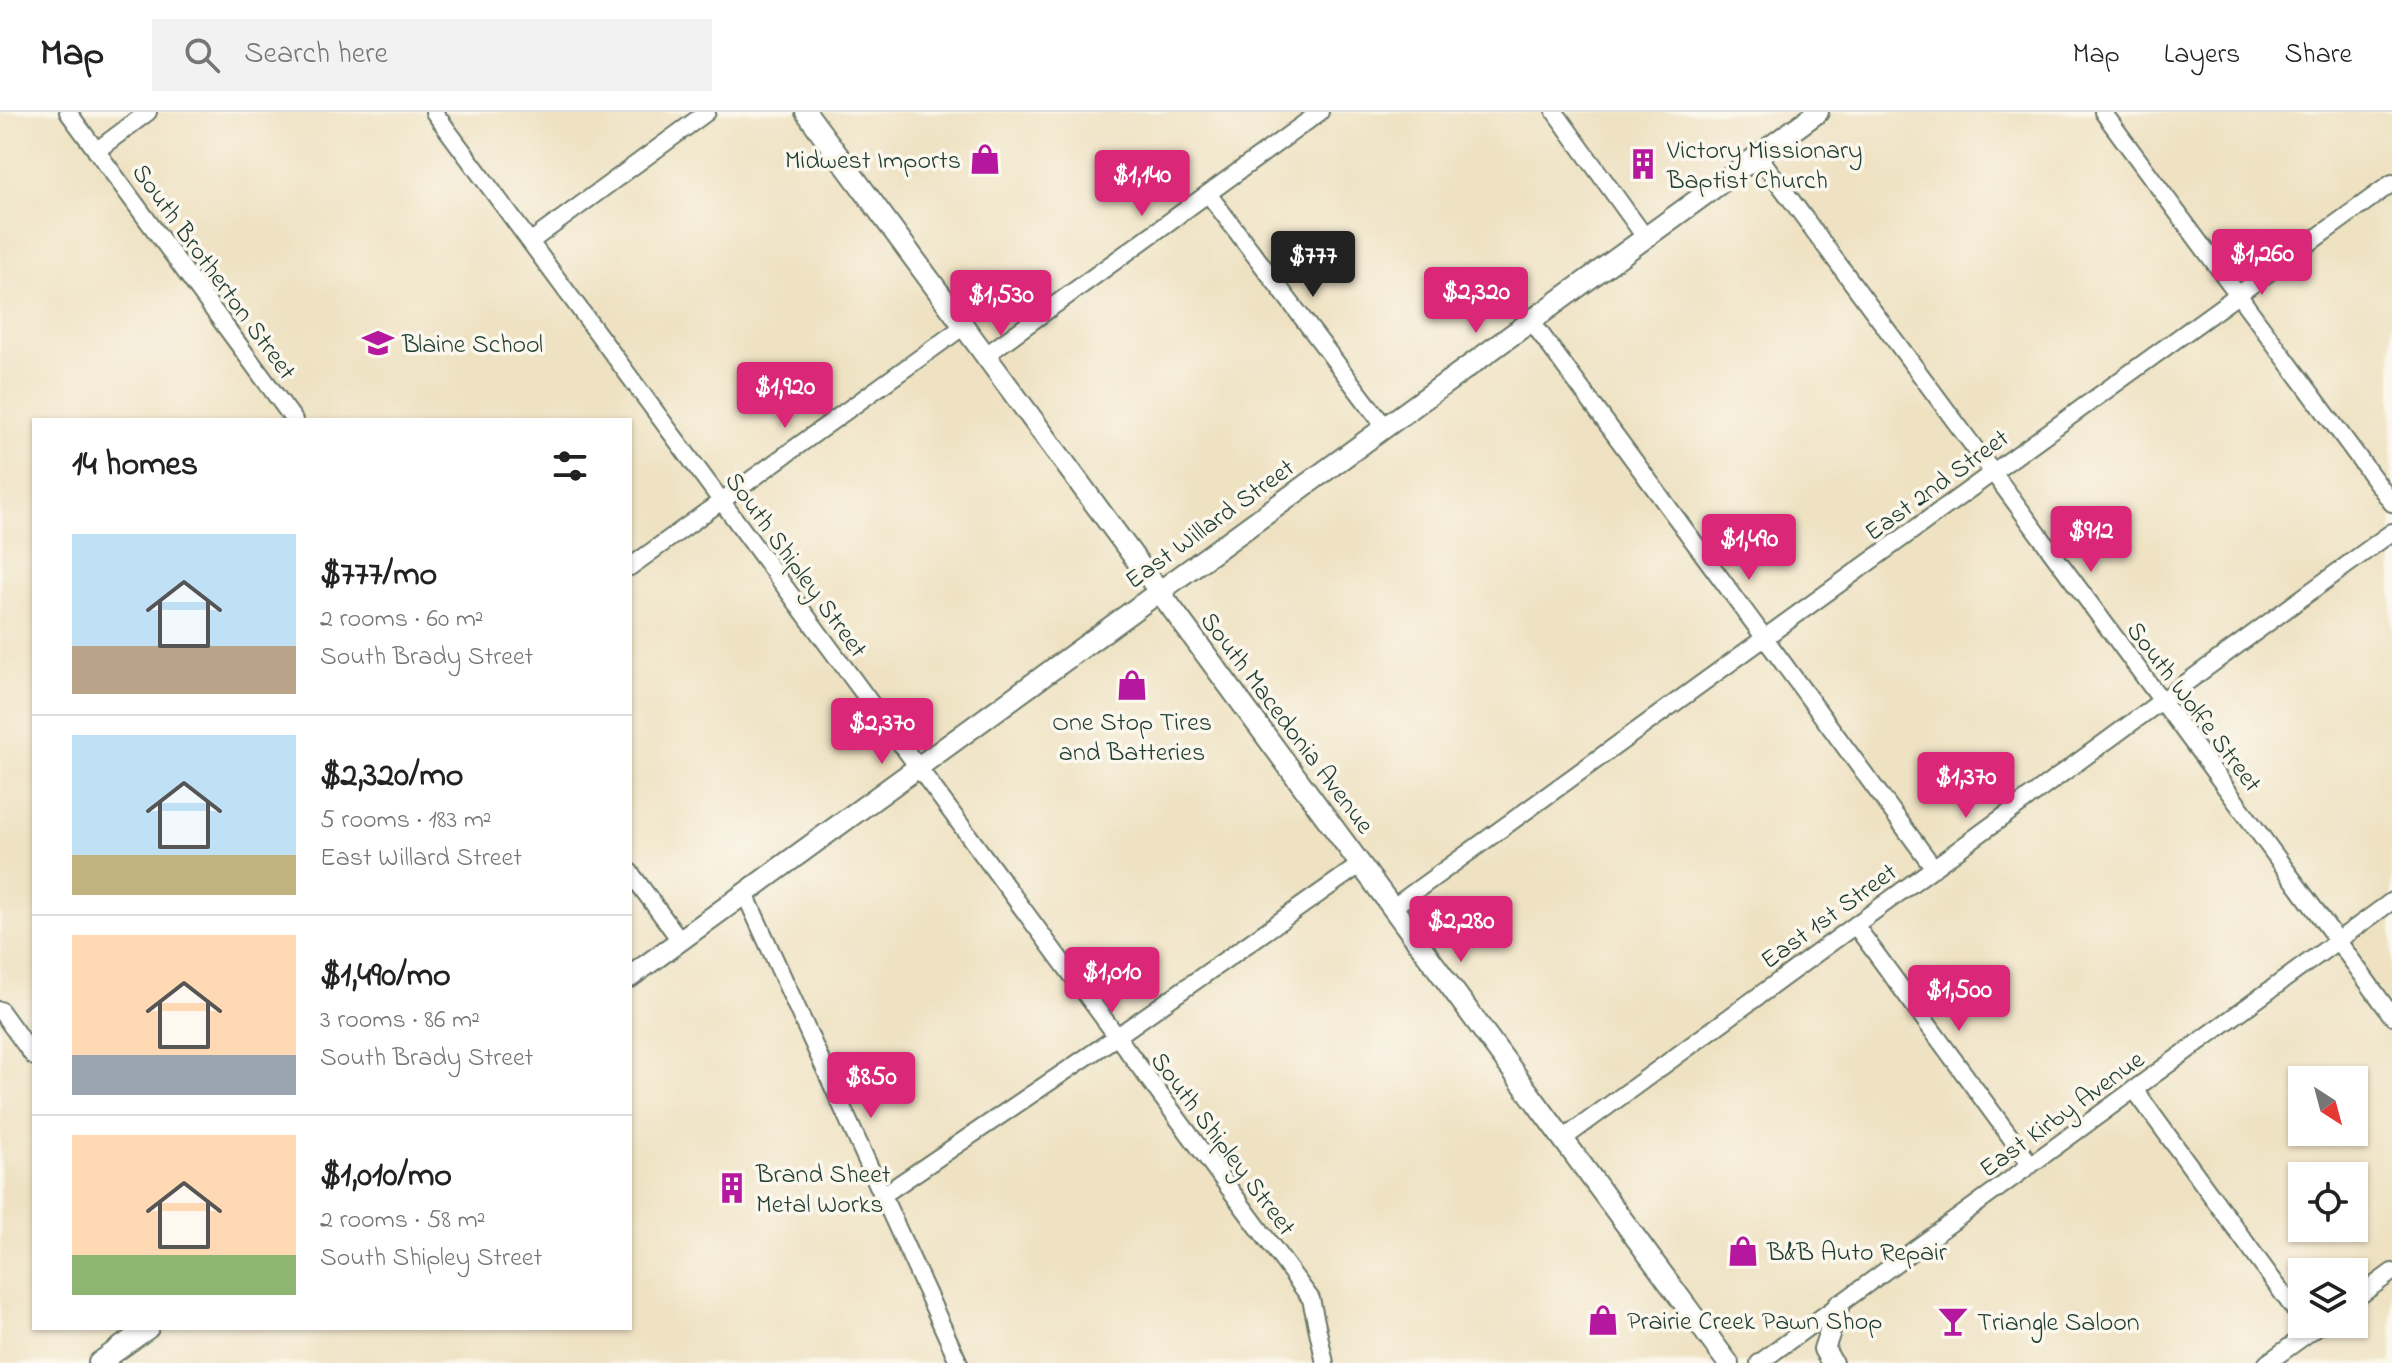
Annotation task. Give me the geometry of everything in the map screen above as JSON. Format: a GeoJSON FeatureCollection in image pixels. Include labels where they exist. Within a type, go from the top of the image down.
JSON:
{"type":"FeatureCollection","features":[{"type":"Feature","properties":{"kind":"street","name":"South Brotherton Street"},"geometry":{"type":"LineString","coordinates":[[68,112],[293,418]]}},
{"type":"Feature","properties":{"kind":"street"},"geometry":{"type":"LineString","coordinates":[[96,151],[148,112]]}},
{"type":"Feature","properties":{"kind":"street","name":"South Shipley Street"},"geometry":{"type":"LineString","coordinates":[[434,112],[1311,1299],[1325,1363]]}},
{"type":"Feature","properties":{"kind":"street"},"geometry":{"type":"LineString","coordinates":[[530,242],[707,112]]}},
{"type":"Feature","properties":{"kind":"street","name":"South Macedonia Avenue"},"geometry":{"type":"LineString","coordinates":[[806,112],[1728,1363]]}},
{"type":"Feature","properties":{"kind":"street"},"geometry":{"type":"LineString","coordinates":[[986,355],[1320,112]]}},
{"type":"Feature","properties":{"kind":"street"},"geometry":{"type":"LineString","coordinates":[[1555,112],[1645,237]]}},
{"type":"Feature","properties":{"kind":"street","name":"East Willard Street"},"geometry":{"type":"LineString","coordinates":[[632,976],[1818,112]]}},
{"type":"Feature","properties":{"kind":"street"},"geometry":{"type":"LineString","coordinates":[[2103,112],[2392,503]]}},
{"type":"Feature","properties":{"kind":"street","name":"South Wolfe Street"},"geometry":{"type":"LineString","coordinates":[[1758,155],[2392,1016]]}},
{"type":"Feature","properties":{"kind":"street","name":"East 2nd Street"},"geometry":{"type":"LineString","coordinates":[[1392,908],[2392,183]]}},
{"type":"Feature","properties":{"kind":"street"},"geometry":{"type":"LineString","coordinates":[[1209,195],[1385,427]]}},
{"type":"Feature","properties":{"kind":"street"},"geometry":{"type":"LineString","coordinates":[[1532,322],[1934,868]]}},
{"type":"Feature","properties":{"kind":"street"},"geometry":{"type":"LineString","coordinates":[[632,566],[964,326]]}},
{"type":"Feature","properties":{"kind":"street","name":"East 1st Street"},"geometry":{"type":"LineString","coordinates":[[1563,1139],[2392,532]]}},
{"type":"Feature","properties":{"kind":"street"},"geometry":{"type":"LineString","coordinates":[[883,1195],[1116,1037],[1361,864]]}},
{"type":"Feature","properties":{"kind":"street"},"geometry":{"type":"LineString","coordinates":[[632,875],[680,940]]}},
{"type":"Feature","properties":{"kind":"street"},"geometry":{"type":"LineString","coordinates":[[745,894],[959,1363]]}},
{"type":"Feature","properties":{"kind":"street","name":"East Kirby Avenue"},"geometry":{"type":"LineString","coordinates":[[1759,1363],[2392,901]]}},
{"type":"Feature","properties":{"kind":"street"},"geometry":{"type":"LineString","coordinates":[[1855,925],[2031,1165]]}},
{"type":"Feature","properties":{"kind":"street"},"geometry":{"type":"LineString","coordinates":[[0,1010],[32,1054]]}},
{"type":"Feature","properties":{"kind":"street"},"geometry":{"type":"LineString","coordinates":[[2134,1089],[2288,1297]]}},
{"type":"Feature","properties":{"kind":"street"},"geometry":{"type":"LineString","coordinates":[[2368,1290],[2392,1272]]}},
{"type":"Feature","properties":{"kind":"street"},"geometry":{"type":"LineString","coordinates":[[1832,1363],[1824,1349],[1839,1305]]}},
{"type":"Feature","properties":{"kind":"street"},"geometry":{"type":"LineString","coordinates":[[99,1363],[145,1330]]}},
{"type":"Feature","properties":{"kind":"street"},"geometry":{"type":"LineString","coordinates":[[2267,1363],[2295,1338]]}},
{"type":"Feature","properties":{"kind":"place","name":"Midwest Imports"},"geometry":{"type":"Point","coordinates":[985,159]}},
{"type":"Feature","properties":{"kind":"place","name":"Victory Missionary Baptist Church"},"geometry":{"type":"Point","coordinates":[1643,164]}},
{"type":"Feature","properties":{"kind":"place","name":"Blaine School"},"geometry":{"type":"Point","coordinates":[378,343]}},
{"type":"Feature","properties":{"kind":"place","name":"One Stop Tires and Batteries"},"geometry":{"type":"Point","coordinates":[1132,685]}},
{"type":"Feature","properties":{"kind":"place","name":"Brand Sheet Metal Works"},"geometry":{"type":"Point","coordinates":[732,1188]}},
{"type":"Feature","properties":{"kind":"place","name":"B&B Auto Repair"},"geometry":{"type":"Point","coordinates":[1743,1251]}},
{"type":"Feature","properties":{"kind":"place","name":"Prairie Creek Pawn Shop"},"geometry":{"type":"Point","coordinates":[1603,1320]}},
{"type":"Feature","properties":{"kind":"place","name":"Triangle Saloon"},"geometry":{"type":"Point","coordinates":[1953,1321]}}]}
